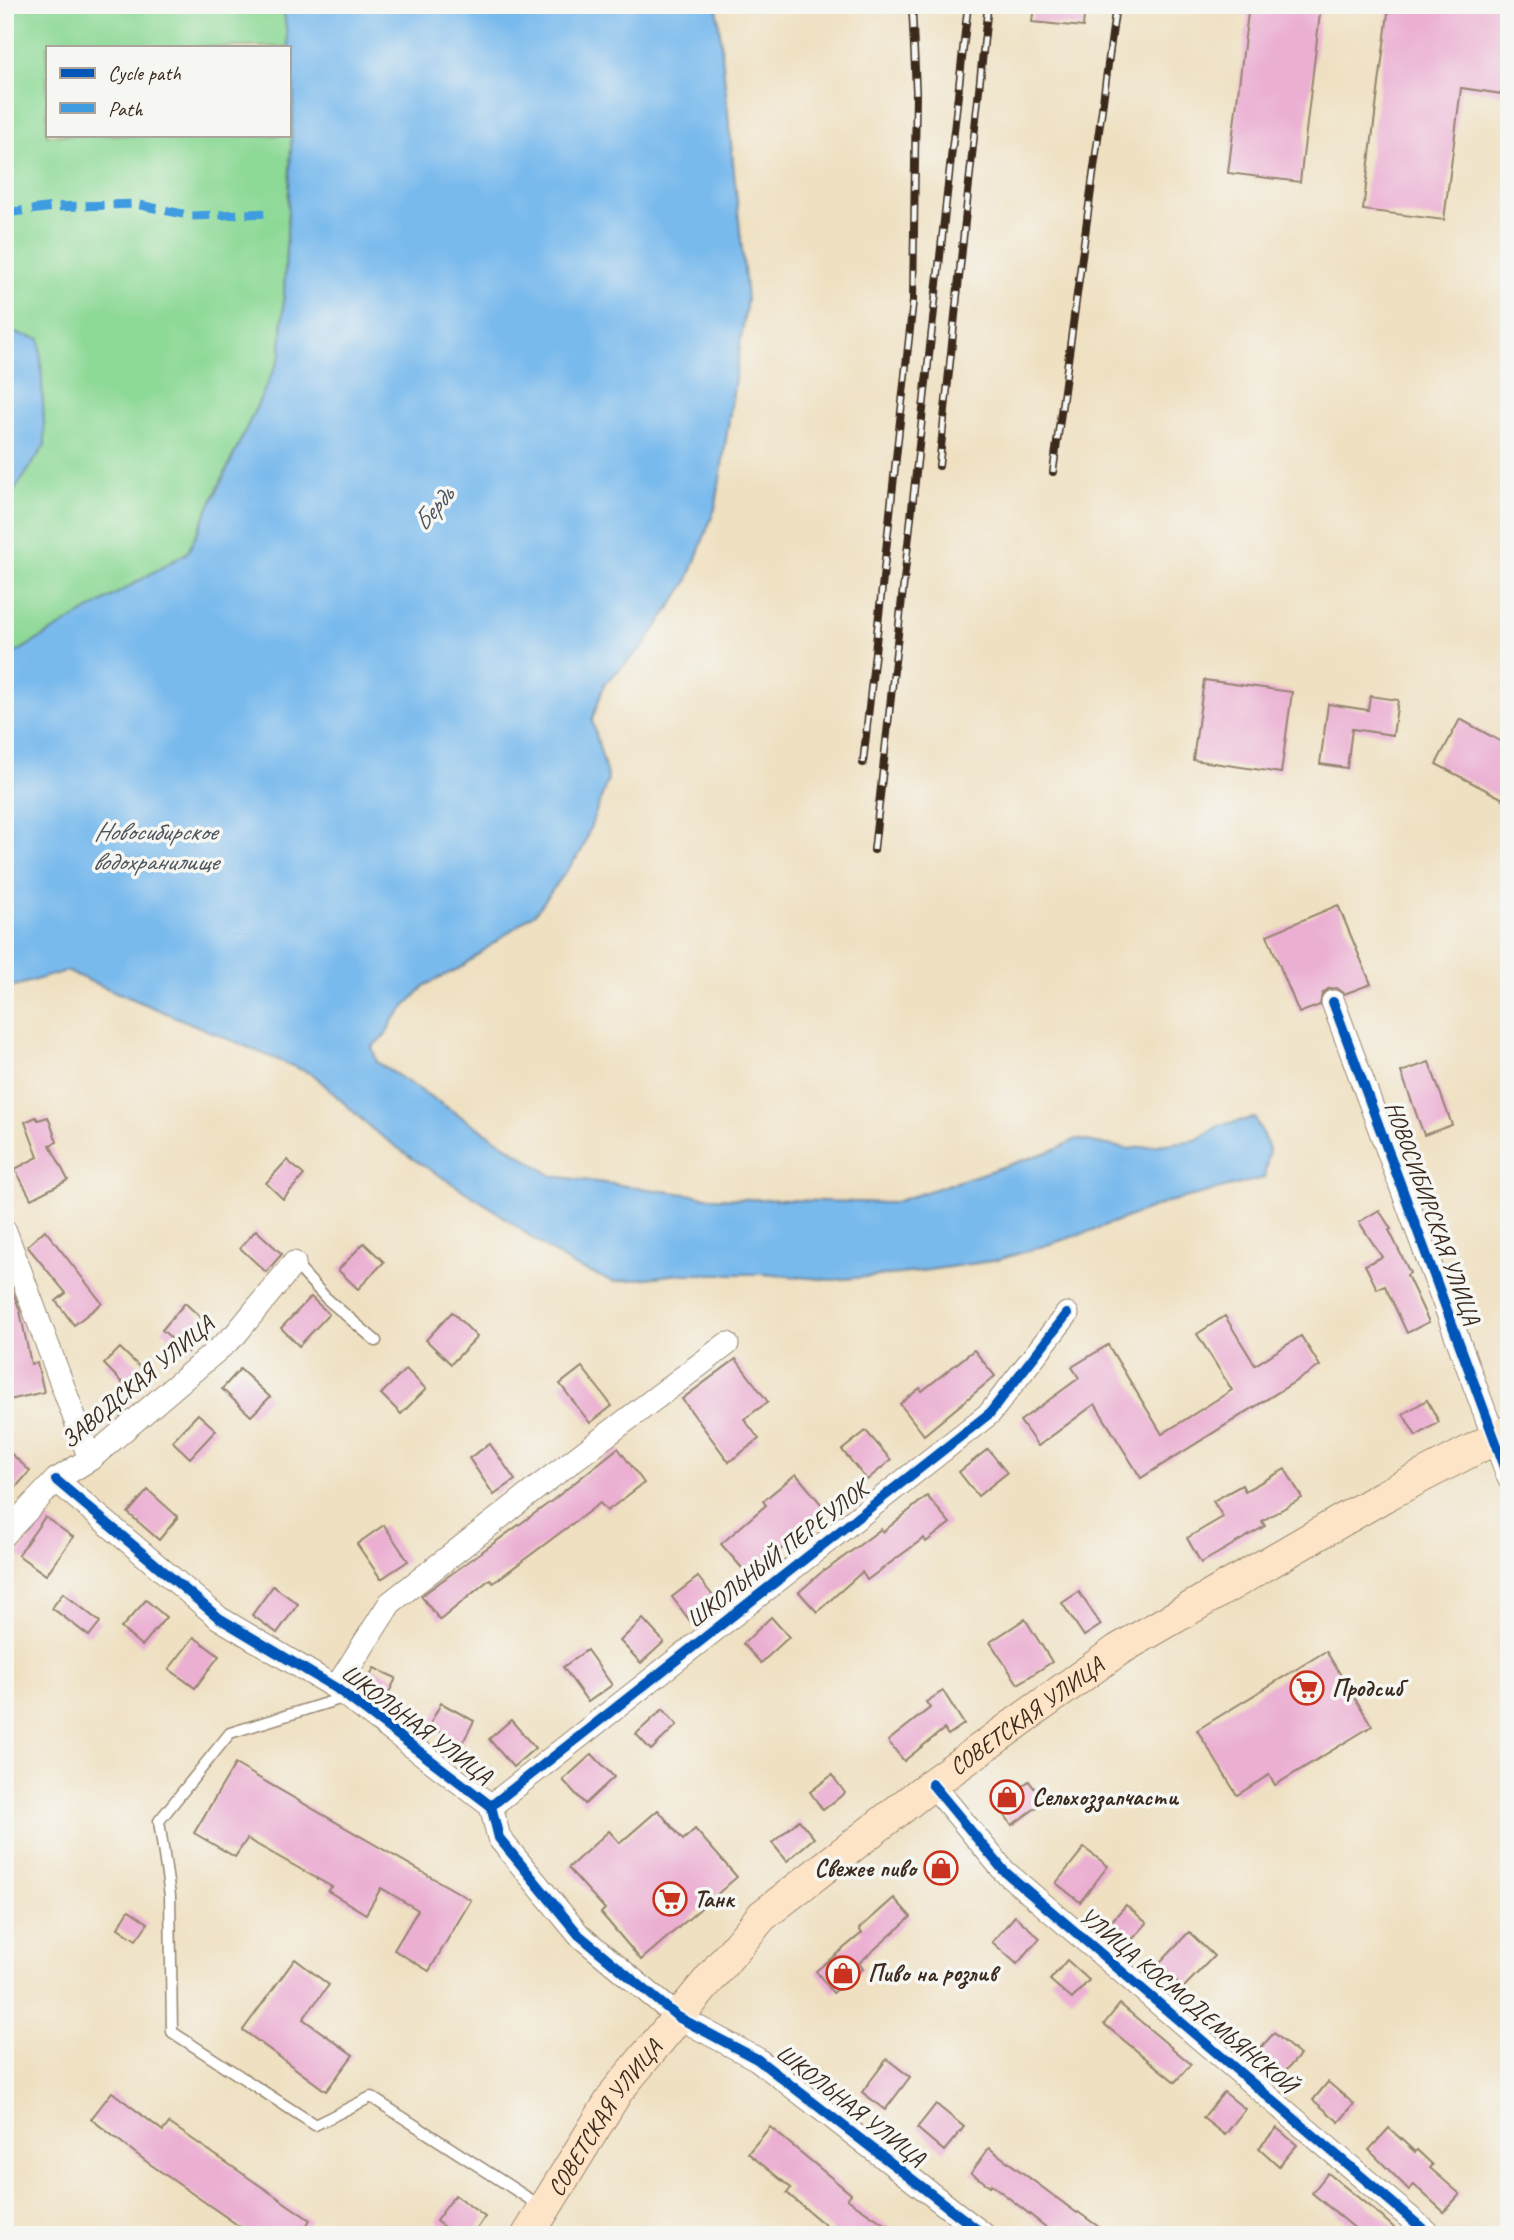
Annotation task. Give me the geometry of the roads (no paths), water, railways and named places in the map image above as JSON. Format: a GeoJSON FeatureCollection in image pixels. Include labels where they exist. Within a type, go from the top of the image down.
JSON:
{"type":"FeatureCollection","features":[{"type":"Feature","properties":{"kind":"main road","name":"СОВЕТСКАЯ УЛИЦА"},"geometry":{"type":"LineString","coordinates":[[528,2235],[617,2091],[762,1916],[932,1784],[1118,1650],[1384,1496],[1501,1434]]}},
{"type":"Feature","properties":{"kind":"street","name":"НОВОСИБИРСКАЯ УЛИЦА"},"geometry":{"type":"LineString","coordinates":[[1333,1002],[1501,1434],[1509,1478]]}},
{"type":"Feature","properties":{"kind":"street"},"geometry":{"type":"LineString","coordinates":[[5,1231],[90,1459]]}},
{"type":"Feature","properties":{"kind":"street","name":"ЗАВОДСКАЯ УЛИЦА"},"geometry":{"type":"LineString","coordinates":[[5,1534],[55,1480],[90,1459],[235,1335],[294,1262]]}},
{"type":"Feature","properties":{"kind":"street","name":"ШКОЛЬНЫЙ ПЕРЕУЛОК"},"geometry":{"type":"LineString","coordinates":[[491,1806],[990,1413],[1067,1314]]}},
{"type":"Feature","properties":{"kind":"street","name":"ШКОЛЬНАЯ УЛИЦА"},"geometry":{"type":"LineString","coordinates":[[341,1692],[390,1603],[727,1344]]}},
{"type":"Feature","properties":{"kind":"street","name":"ШКОЛЬНАЯ УЛИЦА"},"geometry":{"type":"LineString","coordinates":[[55,1480],[219,1618],[341,1692],[491,1806],[499,1838],[579,1935],[678,2017],[757,2059],[984,2235]]}},
{"type":"Feature","properties":{"kind":"street","name":"УЛИЦА КОСМОДЕМЬЯНСКОЙ"},"geometry":{"type":"LineString","coordinates":[[932,1784],[1003,1871],[1430,2235]]}},
{"type":"Feature","properties":{"kind":"lane"},"geometry":{"type":"LineString","coordinates":[[294,1262],[326,1298],[376,1341]]}},
{"type":"Feature","properties":{"kind":"lane"},"geometry":{"type":"LineString","coordinates":[[341,1692],[230,1733],[159,1821],[170,1896],[172,2032],[315,2125],[372,2097],[543,2208]]}},
{"type":"Feature","properties":{"kind":"water"},"geometry":{"type":"Polygon","coordinates":[[[283,5],[717,5],[747,299],[716,506],[687,582],[644,646],[605,683],[592,720],[608,779],[582,850],[536,912],[460,968],[425,985],[393,1020],[386,1034],[372,1047],[377,1062],[553,1176],[715,1198],[892,1203],[1051,1151],[1077,1139],[1128,1149],[1196,1140],[1220,1125],[1255,1118],[1269,1149],[1264,1178],[1168,1202],[1085,1233],[998,1260],[901,1274],[832,1280],[763,1274],[679,1274],[614,1282],[574,1266],[493,1209],[413,1159],[372,1129],[314,1075],[66,971],[5,989],[5,659],[188,552],[281,355],[294,87],[283,5]]]}},
{"type":"Feature","properties":{"kind":"water"},"geometry":{"type":"Polygon","coordinates":[[[5,331],[40,339],[45,445],[5,505],[5,331]]]}},
{"type":"Feature","properties":{"kind":"railway"},"geometry":{"type":"LineString","coordinates":[[863,763],[913,301],[916,91],[912,5]]}},
{"type":"Feature","properties":{"kind":"railway"},"geometry":{"type":"LineString","coordinates":[[874,850],[968,5]]}},
{"type":"Feature","properties":{"kind":"railway"},"geometry":{"type":"LineString","coordinates":[[939,466],[988,5]]}},
{"type":"Feature","properties":{"kind":"railway"},"geometry":{"type":"LineString","coordinates":[[1053,472],[1116,5]]}},
{"type":"Feature","properties":{"kind":"place","name":"Продсиб"},"geometry":{"type":"Point","coordinates":[1307,1688]}},
{"type":"Feature","properties":{"kind":"place","name":"Сельхоззапчасти"},"geometry":{"type":"Point","coordinates":[1007,1797]}},
{"type":"Feature","properties":{"kind":"place","name":"Свежее пиво"},"geometry":{"type":"Point","coordinates":[941,1868]}},
{"type":"Feature","properties":{"kind":"place","name":"Танк"},"geometry":{"type":"Point","coordinates":[670,1899]}},
{"type":"Feature","properties":{"kind":"place","name":"Пиво на розлив"},"geometry":{"type":"Point","coordinates":[843,1973]}},
{"type":"Feature","properties":{"kind":"water label","name":"Бердь"},"geometry":{"type":"Point","coordinates":[433,509]}},
{"type":"Feature","properties":{"kind":"water label","name":"Новосибирское водохранилище"},"geometry":{"type":"Point","coordinates":[155,846]}}]}
